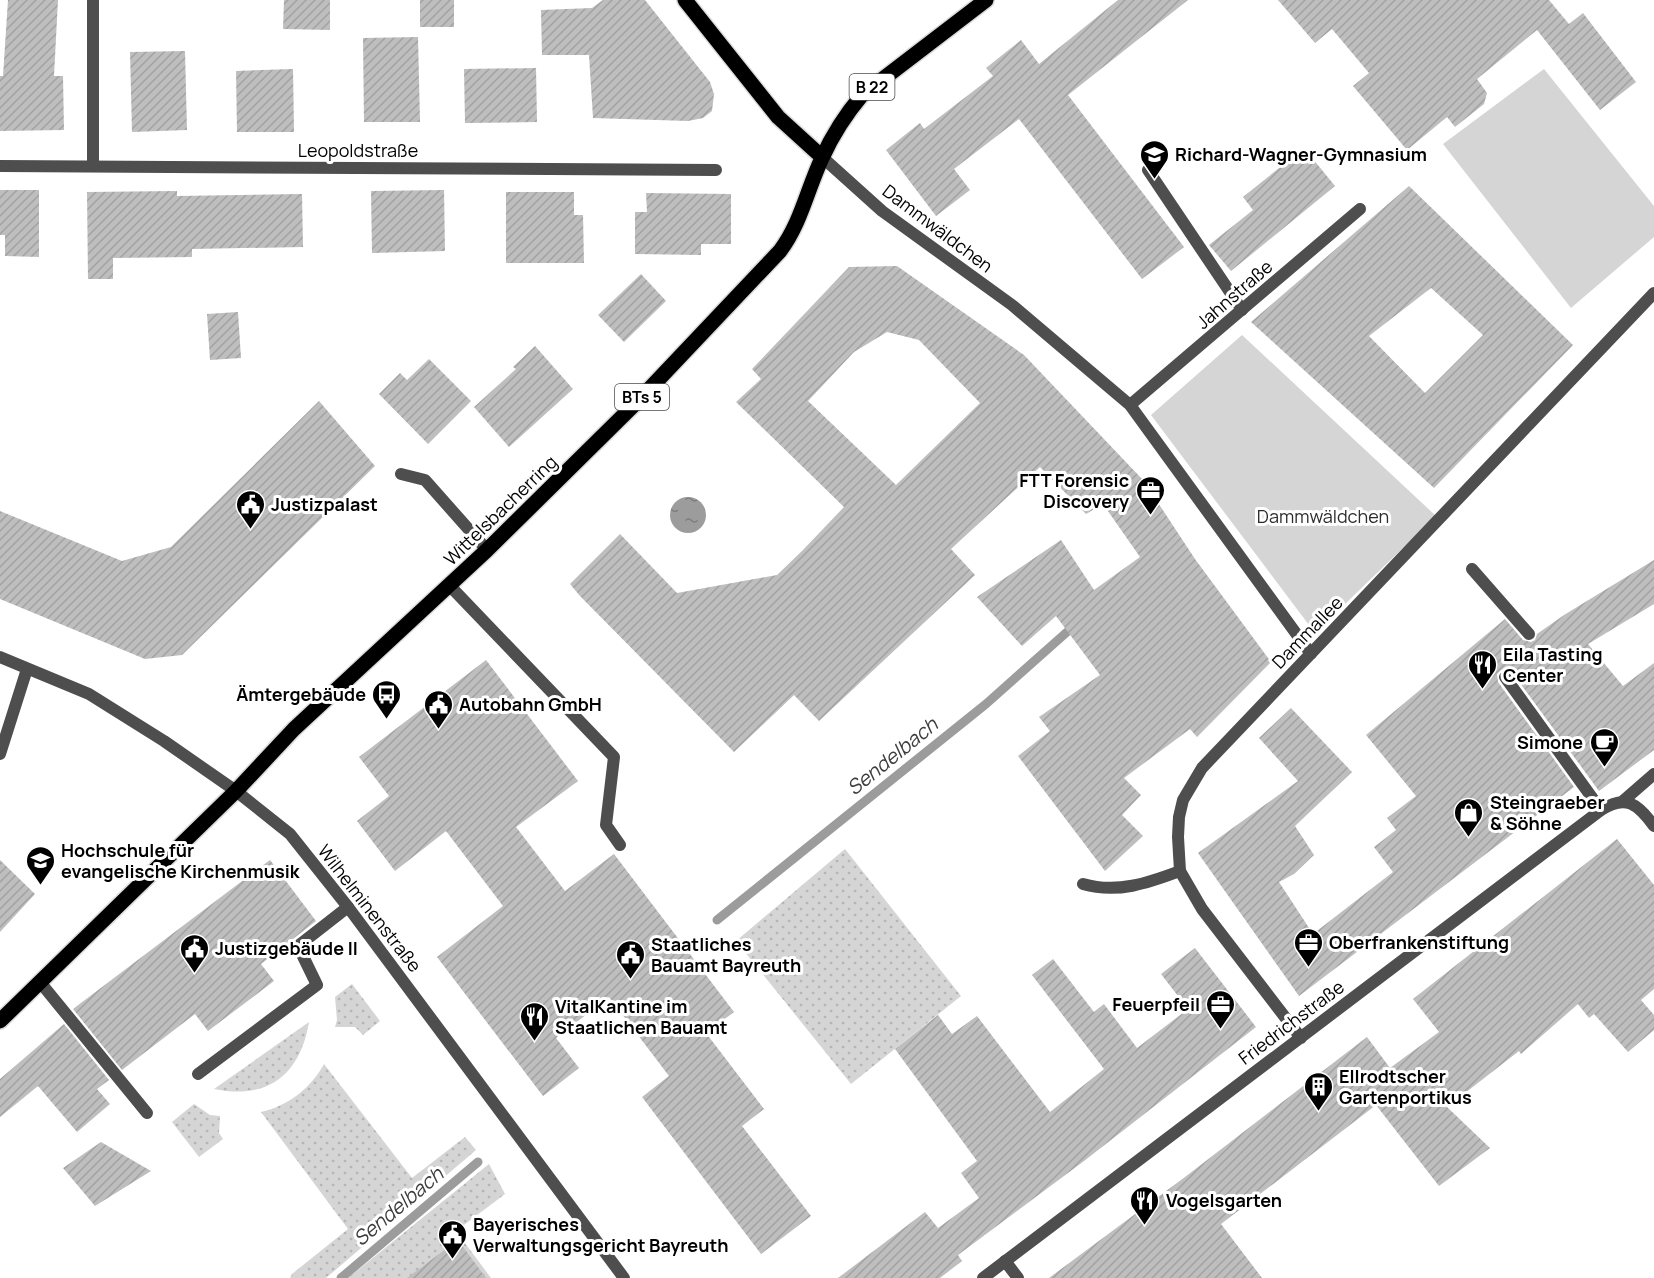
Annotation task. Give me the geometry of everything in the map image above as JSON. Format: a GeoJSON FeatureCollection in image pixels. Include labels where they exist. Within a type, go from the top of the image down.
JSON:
{"type":"FeatureCollection","features":[{"type":"Feature","properties":{"kind":"main road"},"geometry":{"type":"LineString","coordinates":[[684,0],[778,117],[822,157]]}},
{"type":"Feature","properties":{"kind":"main road","name":"Wittelsbacherring"},"geometry":{"type":"LineString","coordinates":[[0,1021],[236,791],[294,729],[450,586],[638,401],[791,237],[822,157],[851,108],[862,95],[986,0]]}},
{"type":"Feature","properties":{"kind":"street"},"geometry":{"type":"LineString","coordinates":[[93,0],[93,166]]}},
{"type":"Feature","properties":{"kind":"street","name":"Dammwäldchen"},"geometry":{"type":"LineString","coordinates":[[822,157],[882,211],[1012,305],[1130,405],[1311,654]]}},
{"type":"Feature","properties":{"kind":"street","name":"Leopoldstraße"},"geometry":{"type":"LineString","coordinates":[[0,166],[716,170]]}},
{"type":"Feature","properties":{"kind":"street"},"geometry":{"type":"LineString","coordinates":[[1148,170],[1242,310]]}},
{"type":"Feature","properties":{"kind":"street","name":"Jahnstraße"},"geometry":{"type":"LineString","coordinates":[[1130,405],[1360,209]]}},
{"type":"Feature","properties":{"kind":"street","name":"Dammallee"},"geometry":{"type":"LineString","coordinates":[[1300,1038],[1202,909],[1180,871],[1179,818],[1183,800],[1202,768],[1654,292]]}},
{"type":"Feature","properties":{"kind":"street"},"geometry":{"type":"LineString","coordinates":[[401,474],[425,480],[487,550]]}},
{"type":"Feature","properties":{"kind":"street"},"geometry":{"type":"LineString","coordinates":[[1472,569],[1529,634]]}},
{"type":"Feature","properties":{"kind":"street"},"geometry":{"type":"LineString","coordinates":[[450,586],[614,757],[606,825],[620,845]]}},
{"type":"Feature","properties":{"kind":"street","name":"Wilhelminenstraße"},"geometry":{"type":"LineString","coordinates":[[0,657],[89,694],[164,741],[236,791],[290,834],[348,907],[624,1278]]}},
{"type":"Feature","properties":{"kind":"street"},"geometry":{"type":"LineString","coordinates":[[0,754],[27,669]]}},
{"type":"Feature","properties":{"kind":"street"},"geometry":{"type":"LineString","coordinates":[[1505,677],[1600,810]]}},
{"type":"Feature","properties":{"kind":"street","name":"Friedrichstraße"},"geometry":{"type":"LineString","coordinates":[[983,1278],[1600,810],[1623,801],[1654,774]]}},
{"type":"Feature","properties":{"kind":"street"},"geometry":{"type":"LineString","coordinates":[[1623,801],[1635,805],[1645,813],[1654,826]]}},
{"type":"Feature","properties":{"kind":"street"},"geometry":{"type":"LineString","coordinates":[[1083,884],[1099,888],[1142,885],[1180,871]]}},
{"type":"Feature","properties":{"kind":"street"},"geometry":{"type":"LineString","coordinates":[[198,1074],[317,985],[298,946],[348,907]]}},
{"type":"Feature","properties":{"kind":"street"},"geometry":{"type":"LineString","coordinates":[[40,982],[147,1113]]}},
{"type":"Feature","properties":{"kind":"street"},"geometry":{"type":"LineString","coordinates":[[1005,1262],[1018,1278]]}},
{"type":"Feature","properties":{"kind":"green space"},"geometry":{"type":"Polygon","coordinates":[[[1544,69],[1654,206],[1654,237],[1571,308],[1443,144],[1544,69]]]}},
{"type":"Feature","properties":{"kind":"green space","name":"Dammwäldchen"},"geometry":{"type":"Polygon","coordinates":[[[1242,335],[1436,516],[1315,633],[1151,415],[1242,335]]]}},
{"type":"Feature","properties":{"kind":"green space"},"geometry":{"type":"Polygon","coordinates":[[[845,849],[961,996],[851,1084],[736,941],[845,849]]]}},
{"type":"Feature","properties":{"kind":"green space"},"geometry":{"type":"Polygon","coordinates":[[[352,984],[380,1021],[363,1035],[355,1027],[335,1027],[337,1020],[335,997],[352,984]]]}},
{"type":"Feature","properties":{"kind":"green space"},"geometry":{"type":"Polygon","coordinates":[[[309,1022],[305,1041],[298,1056],[278,1080],[250,1091],[214,1089],[309,1022]]]}},
{"type":"Feature","properties":{"kind":"green space"},"geometry":{"type":"Polygon","coordinates":[[[324,1064],[412,1178],[465,1137],[476,1150],[326,1278],[290,1278],[348,1229],[261,1112],[298,1095],[319,1073],[324,1064]]]}},
{"type":"Feature","properties":{"kind":"green space"},"geometry":{"type":"Polygon","coordinates":[[[194,1104],[210,1115],[220,1116],[219,1133],[223,1139],[199,1157],[172,1122],[194,1104]]]}},
{"type":"Feature","properties":{"kind":"green space"},"geometry":{"type":"Polygon","coordinates":[[[489,1164],[505,1194],[456,1231],[491,1278],[348,1278],[489,1164]]]}},
{"type":"Feature","properties":{"kind":"water"},"geometry":{"type":"Polygon","coordinates":[[[688,497],[701,502],[706,515],[701,528],[688,533],[675,528],[670,515],[675,502],[688,497]]]}},
{"type":"Feature","properties":{"kind":"building"},"geometry":{"type":"Polygon","coordinates":[[[8,0],[58,0],[54,76],[63,76],[64,130],[0,131],[0,76],[3,76],[8,0]]]}},
{"type":"Feature","properties":{"kind":"building"},"geometry":{"type":"Polygon","coordinates":[[[284,0],[330,0],[330,30],[283,29],[284,0]]]}},
{"type":"Feature","properties":{"kind":"building"},"geometry":{"type":"Polygon","coordinates":[[[420,0],[454,0],[454,27],[420,27],[420,0]]]}},
{"type":"Feature","properties":{"kind":"building"},"geometry":{"type":"Polygon","coordinates":[[[603,0],[645,0],[710,82],[714,94],[712,111],[703,118],[688,121],[593,118],[589,55],[542,55],[541,10],[592,8],[603,0]]]}},
{"type":"Feature","properties":{"kind":"building"},"geometry":{"type":"Polygon","coordinates":[[[1118,0],[1188,0],[1068,95],[1184,247],[1142,279],[1019,119],[954,169],[970,190],[936,216],[886,150],[920,123],[924,129],[993,76],[986,68],[1021,40],[1039,64],[1118,0]]]}},
{"type":"Feature","properties":{"kind":"building"},"geometry":{"type":"Polygon","coordinates":[[[1278,0],[1549,0],[1569,24],[1583,13],[1636,82],[1600,110],[1537,30],[1477,79],[1487,93],[1484,104],[1455,127],[1447,117],[1407,150],[1353,86],[1369,73],[1332,29],[1315,43],[1278,0]]]}},
{"type":"Feature","properties":{"kind":"building"},"geometry":{"type":"Polygon","coordinates":[[[418,37],[420,122],[364,122],[363,38],[418,37]]]}},
{"type":"Feature","properties":{"kind":"building"},"geometry":{"type":"Polygon","coordinates":[[[185,51],[187,130],[132,132],[130,52],[185,51]]]}},
{"type":"Feature","properties":{"kind":"building"},"geometry":{"type":"Polygon","coordinates":[[[536,68],[537,122],[465,123],[464,69],[536,68]]]}},
{"type":"Feature","properties":{"kind":"building"},"geometry":{"type":"Polygon","coordinates":[[[293,69],[294,132],[237,132],[236,71],[293,69]]]}},
{"type":"Feature","properties":{"kind":"building"},"geometry":{"type":"Polygon","coordinates":[[[1304,148],[1335,186],[1231,271],[1209,245],[1253,210],[1243,197],[1304,148]]]}},
{"type":"Feature","properties":{"kind":"building"},"geometry":{"type":"Polygon","coordinates":[[[1409,186],[1573,345],[1434,488],[1251,322],[1409,186]],[[1431,288],[1369,336],[1425,393],[1483,335],[1431,288]]]}},
{"type":"Feature","properties":{"kind":"building"},"geometry":{"type":"Polygon","coordinates":[[[0,190],[39,190],[39,257],[5,256],[5,235],[0,235],[0,190]]]}},
{"type":"Feature","properties":{"kind":"building"},"geometry":{"type":"Polygon","coordinates":[[[444,190],[445,251],[372,253],[371,191],[444,190]]]}},
{"type":"Feature","properties":{"kind":"building"},"geometry":{"type":"Polygon","coordinates":[[[177,191],[177,196],[302,194],[303,247],[192,249],[192,257],[113,258],[113,279],[88,279],[87,192],[177,191]]]}},
{"type":"Feature","properties":{"kind":"building"},"geometry":{"type":"Polygon","coordinates":[[[506,192],[574,192],[574,215],[583,215],[584,263],[506,263],[506,192]]]}},
{"type":"Feature","properties":{"kind":"building"},"geometry":{"type":"Polygon","coordinates":[[[646,193],[731,194],[731,244],[701,244],[701,255],[635,254],[635,212],[647,212],[646,193]]]}},
{"type":"Feature","properties":{"kind":"building"},"geometry":{"type":"Polygon","coordinates":[[[897,266],[1024,355],[1143,480],[1195,559],[1271,662],[1197,737],[1190,729],[1124,778],[1141,795],[1122,815],[1143,836],[1105,871],[1018,756],[1050,731],[1039,717],[1100,675],[1056,616],[1022,646],[977,597],[1061,540],[1094,590],[1140,557],[1103,504],[1086,514],[1040,467],[951,549],[975,575],[819,721],[794,695],[734,752],[570,584],[620,534],[677,593],[777,575],[844,507],[736,402],[761,379],[752,369],[849,267],[897,266]],[[887,332],[854,352],[808,401],[896,485],[980,403],[919,340],[887,332]]]}},
{"type":"Feature","properties":{"kind":"building"},"geometry":{"type":"Polygon","coordinates":[[[641,274],[666,301],[624,342],[598,315],[641,274]]]}},
{"type":"Feature","properties":{"kind":"building"},"geometry":{"type":"Polygon","coordinates":[[[238,312],[241,358],[210,360],[207,314],[238,312]]]}},
{"type":"Feature","properties":{"kind":"building"},"geometry":{"type":"Polygon","coordinates":[[[535,346],[573,389],[509,447],[474,407],[516,369],[513,367],[535,346]]]}},
{"type":"Feature","properties":{"kind":"building"},"geometry":{"type":"Polygon","coordinates":[[[429,359],[471,401],[428,444],[379,394],[400,373],[407,380],[429,359]]]}},
{"type":"Feature","properties":{"kind":"building","name":"Justizpalast"},"geometry":{"type":"Polygon","coordinates":[[[319,401],[375,466],[182,655],[145,659],[0,599],[0,511],[122,561],[171,547],[319,401]]]}},
{"type":"Feature","properties":{"kind":"building"},"geometry":{"type":"Polygon","coordinates":[[[1654,560],[1654,604],[1588,644],[1623,686],[1654,663],[1654,750],[1599,791],[1512,672],[1508,669],[1501,670],[1497,674],[1498,682],[1574,787],[1299,996],[1198,853],[1298,781],[1259,738],[1291,708],[1352,772],[1295,826],[1314,855],[1294,874],[1279,882],[1313,934],[1393,872],[1374,847],[1396,830],[1387,818],[1416,796],[1366,735],[1505,619],[1523,640],[1531,642],[1535,640],[1537,634],[1564,615],[1654,560]]]}},
{"type":"Feature","properties":{"kind":"building","name":"Staatliches Bauamt Bayreuth"},"geometry":{"type":"Polygon","coordinates":[[[486,660],[578,781],[516,827],[565,891],[614,854],[734,1012],[706,1033],[764,1109],[742,1126],[811,1216],[761,1254],[642,1097],[669,1076],[609,997],[556,1038],[579,1068],[543,1096],[437,957],[503,906],[446,831],[395,871],[357,821],[389,796],[359,757],[486,660]]]}},
{"type":"Feature","properties":{"kind":"building"},"geometry":{"type":"Polygon","coordinates":[[[1617,839],[1654,885],[1654,989],[1641,1000],[1654,1015],[1654,1030],[1628,1052],[1594,1014],[1589,1018],[1578,1004],[1521,1054],[1519,1051],[1447,1107],[1490,1148],[1439,1186],[1376,1105],[1221,1224],[1262,1278],[1049,1278],[1367,1037],[1390,1068],[1439,1032],[1413,999],[1617,839]]]}},
{"type":"Feature","properties":{"kind":"building"},"geometry":{"type":"Polygon","coordinates":[[[0,860],[35,894],[0,932],[0,860]]]}},
{"type":"Feature","properties":{"kind":"building","name":"Justizgebäude II"},"geometry":{"type":"Polygon","coordinates":[[[270,860],[316,921],[261,964],[274,981],[208,1031],[195,1014],[122,1070],[73,1009],[270,860]]]}},
{"type":"Feature","properties":{"kind":"building"},"geometry":{"type":"Polygon","coordinates":[[[1195,948],[1256,1027],[1084,1161],[958,1255],[962,1261],[940,1278],[838,1278],[925,1212],[938,1228],[979,1198],[961,1173],[977,1161],[895,1049],[938,1015],[952,1034],[977,1016],[1050,1112],[1104,1069],[1032,975],[1053,959],[1094,1012],[1104,1004],[1137,1048],[1188,1009],[1161,974],[1195,948]]]}},
{"type":"Feature","properties":{"kind":"building"},"geometry":{"type":"Polygon","coordinates":[[[64,1024],[109,1080],[97,1089],[110,1104],[77,1132],[38,1086],[0,1117],[0,1079],[64,1024]]]}},
{"type":"Feature","properties":{"kind":"building"},"geometry":{"type":"Polygon","coordinates":[[[101,1142],[151,1171],[95,1206],[63,1168],[101,1142]]]}},
{"type":"Feature","properties":{"kind":"building","name":"Bayerisches Verwaltungsgericht Bayreuth"},"geometry":{"type":"Polygon","coordinates":[[[458,1240],[486,1278],[407,1278],[458,1240]]]}},
{"type":"Feature","properties":{"kind":"waterway","name":"Sendelbach"},"geometry":{"type":"LineString","coordinates":[[717,920],[986,704],[1076,624]]}},
{"type":"Feature","properties":{"kind":"waterway","name":"Sendelbach"},"geometry":{"type":"LineString","coordinates":[[341,1278],[478,1162]]}},
{"type":"Feature","properties":{"kind":"place","name":"Richard-Wagner-Gymnasium"},"geometry":{"type":"Point","coordinates":[1154,180]}},
{"type":"Feature","properties":{"kind":"place","name":"FTT Forensic Discovery"},"geometry":{"type":"Point","coordinates":[1150,516]}},
{"type":"Feature","properties":{"kind":"place","name":"Justizpalast"},"geometry":{"type":"Point","coordinates":[250,530]}},
{"type":"Feature","properties":{"kind":"place","name":"Eila Tasting Center"},"geometry":{"type":"Point","coordinates":[1482,690]}},
{"type":"Feature","properties":{"kind":"place","name":"Ämtergebäude"},"geometry":{"type":"Point","coordinates":[387,720]}},
{"type":"Feature","properties":{"kind":"place","name":"Autobahn GmbH"},"geometry":{"type":"Point","coordinates":[438,730]}},
{"type":"Feature","properties":{"kind":"place","name":"Simone"},"geometry":{"type":"Point","coordinates":[1604,768]}},
{"type":"Feature","properties":{"kind":"place","name":"Steingraeber & Söhne"},"geometry":{"type":"Point","coordinates":[1469,838]}},
{"type":"Feature","properties":{"kind":"place","name":"Hochschule für evangelische Kirchenmusik"},"geometry":{"type":"Point","coordinates":[40,886]}},
{"type":"Feature","properties":{"kind":"place","name":"Oberfrankenstiftung"},"geometry":{"type":"Point","coordinates":[1308,968]}},
{"type":"Feature","properties":{"kind":"place","name":"Justizgebäude II"},"geometry":{"type":"Point","coordinates":[194,974]}},
{"type":"Feature","properties":{"kind":"place","name":"Staatliches Bauamt Bayreuth"},"geometry":{"type":"Point","coordinates":[630,980]}},
{"type":"Feature","properties":{"kind":"place","name":"Feuerpfeil"},"geometry":{"type":"Point","coordinates":[1221,1030]}},
{"type":"Feature","properties":{"kind":"place","name":"VitalKantine im Staatlichen Bauamt"},"geometry":{"type":"Point","coordinates":[534,1042]}},
{"type":"Feature","properties":{"kind":"place","name":"Ellrodtscher Gartenportikus"},"geometry":{"type":"Point","coordinates":[1318,1112]}},
{"type":"Feature","properties":{"kind":"place","name":"Vogelsgarten"},"geometry":{"type":"Point","coordinates":[1145,1226]}},
{"type":"Feature","properties":{"kind":"place","name":"Bayerisches Verwaltungsgericht Bayreuth"},"geometry":{"type":"Point","coordinates":[452,1260]}}]}
